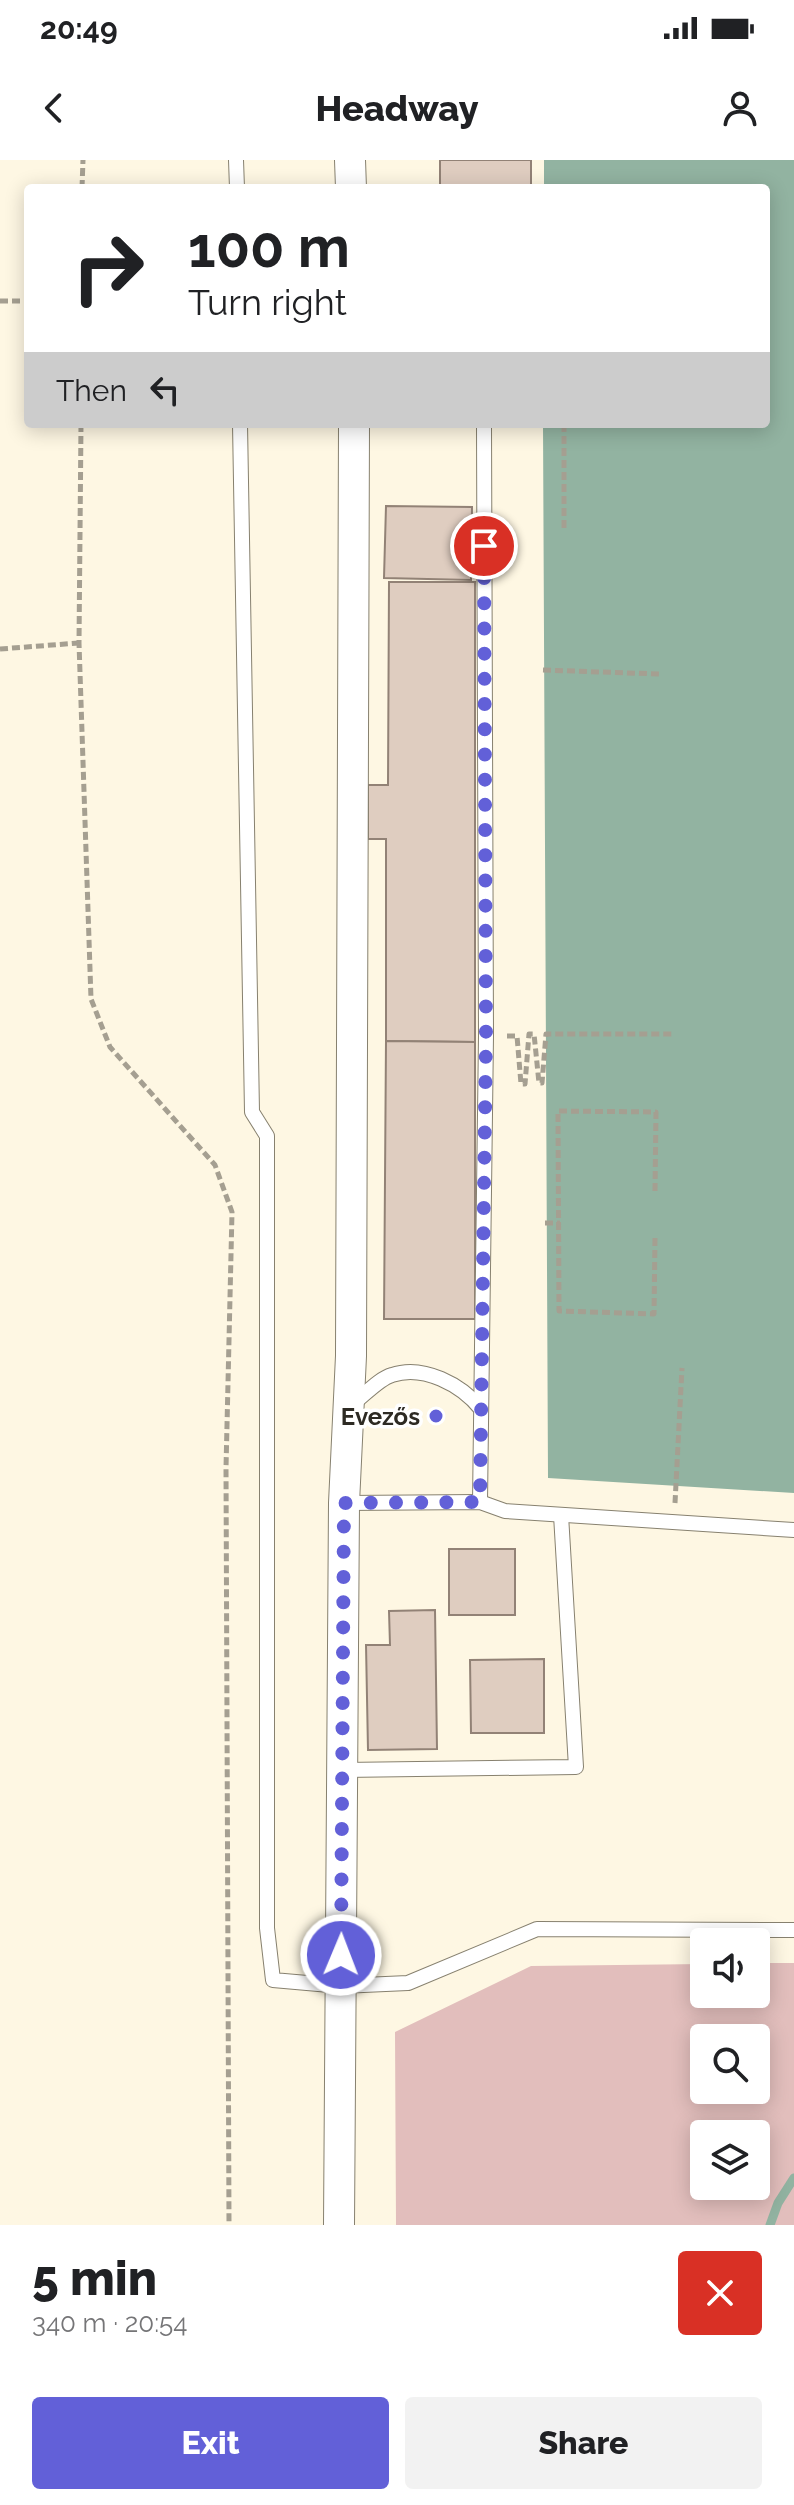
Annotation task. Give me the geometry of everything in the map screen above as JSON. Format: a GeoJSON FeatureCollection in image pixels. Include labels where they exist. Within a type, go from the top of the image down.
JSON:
{"type":"FeatureCollection","features":[{"type":"Feature","properties":{"kind":"street"},"geometry":{"type":"LineString","coordinates":[[350,160],[351,184]]}},
{"type":"Feature","properties":{"kind":"street"},"geometry":{"type":"LineString","coordinates":[[339,2225],[344,1503],[349,1408],[354,428]]}},
{"type":"Feature","properties":{"kind":"lane"},"geometry":{"type":"LineString","coordinates":[[236,160],[237,184]]}},
{"type":"Feature","properties":{"kind":"lane"},"geometry":{"type":"LineString","coordinates":[[240,428],[252,1112],[267,1136],[267,1928],[273,1980],[341,1986],[408,1983],[537,1929],[794,1930]]}},
{"type":"Feature","properties":{"kind":"lane"},"geometry":{"type":"LineString","coordinates":[[480,1502],[486,1036],[484,428]]}},
{"type":"Feature","properties":{"kind":"lane"},"geometry":{"type":"LineString","coordinates":[[349,1408],[391,1375],[433,1374],[472,1398],[481,1409]]}},
{"type":"Feature","properties":{"kind":"lane"},"geometry":{"type":"LineString","coordinates":[[344,1503],[480,1502],[505,1511],[794,1530]]}},
{"type":"Feature","properties":{"kind":"lane"},"geometry":{"type":"LineString","coordinates":[[343,1770],[576,1767],[561,1515]]}},
{"type":"Feature","properties":{"kind":"path"},"geometry":{"type":"LineString","coordinates":[[82,184],[83,160]]}},
{"type":"Feature","properties":{"kind":"path"},"geometry":{"type":"LineString","coordinates":[[0,301],[24,301]]}},
{"type":"Feature","properties":{"kind":"path"},"geometry":{"type":"LineString","coordinates":[[81,428],[79,643],[91,999],[110,1047],[215,1165],[232,1212],[226,1468],[229,2225]]}},
{"type":"Feature","properties":{"kind":"path"},"geometry":{"type":"LineString","coordinates":[[564,428],[564,531]]}},
{"type":"Feature","properties":{"kind":"path"},"geometry":{"type":"LineString","coordinates":[[0,649],[79,643]]}},
{"type":"Feature","properties":{"kind":"path"},"geometry":{"type":"LineString","coordinates":[[543,670],[659,674]]}},
{"type":"Feature","properties":{"kind":"path"},"geometry":{"type":"LineString","coordinates":[[486,1036],[517,1036],[521,1084],[525,1084],[529,1034],[534,1034],[539,1083],[542,1083],[546,1034],[675,1034]]}},
{"type":"Feature","properties":{"kind":"path"},"geometry":{"type":"LineString","coordinates":[[655,1191],[656,1112],[558,1111],[559,1311],[654,1314],[655,1238]]}},
{"type":"Feature","properties":{"kind":"path"},"geometry":{"type":"LineString","coordinates":[[545,1223],[560,1223]]}},
{"type":"Feature","properties":{"kind":"path"},"geometry":{"type":"LineString","coordinates":[[675,1508],[682,1368]]}},
{"type":"Feature","properties":{"kind":"shaded area"},"geometry":{"type":"Polygon","coordinates":[[[544,160],[794,160],[794,1493],[548,1478],[543,428],[770,428],[770,184],[544,184],[544,160]]]}},
{"type":"Feature","properties":{"kind":"shaded area"},"geometry":{"type":"Polygon","coordinates":[[[770,1963],[794,1963],[794,2225],[396,2225],[395,2032],[531,1966],[690,1964],[690,2008],[770,2008],[770,1963]]]}},
{"type":"Feature","properties":{"kind":"building"},"geometry":{"type":"Polygon","coordinates":[[[440,160],[531,160],[531,184],[440,184],[440,160]]]}},
{"type":"Feature","properties":{"kind":"building"},"geometry":{"type":"Polygon","coordinates":[[[386,506],[472,507],[471,580],[384,578],[386,506]]]}},
{"type":"Feature","properties":{"kind":"building"},"geometry":{"type":"Polygon","coordinates":[[[389,582],[475,582],[475,1042],[386,1041],[386,839],[368,839],[368,785],[388,785],[389,582]]]}},
{"type":"Feature","properties":{"kind":"building"},"geometry":{"type":"Polygon","coordinates":[[[386,1041],[475,1042],[475,1319],[384,1319],[386,1041]]]}},
{"type":"Feature","properties":{"kind":"building"},"geometry":{"type":"Polygon","coordinates":[[[449,1549],[515,1549],[515,1615],[449,1615],[449,1549]]]}},
{"type":"Feature","properties":{"kind":"building"},"geometry":{"type":"Polygon","coordinates":[[[435,1610],[437,1749],[368,1750],[366,1645],[390,1645],[389,1611],[435,1610]]]}},
{"type":"Feature","properties":{"kind":"building"},"geometry":{"type":"Polygon","coordinates":[[[544,1659],[544,1733],[471,1733],[470,1660],[544,1659]]]}},
{"type":"Feature","properties":{"kind":"waterway"},"geometry":{"type":"LineString","coordinates":[[770,2225],[778,2203],[794,2178]]}},
{"type":"Feature","properties":{"kind":"place","name":"Evezős"},"geometry":{"type":"Point","coordinates":[436,1416]}},
{"type":"Feature","properties":{"kind":"route"},"geometry":{"type":"LineString","coordinates":[[341,1955],[344,1503],[480,1502],[486,1036],[484,546]]}}]}
